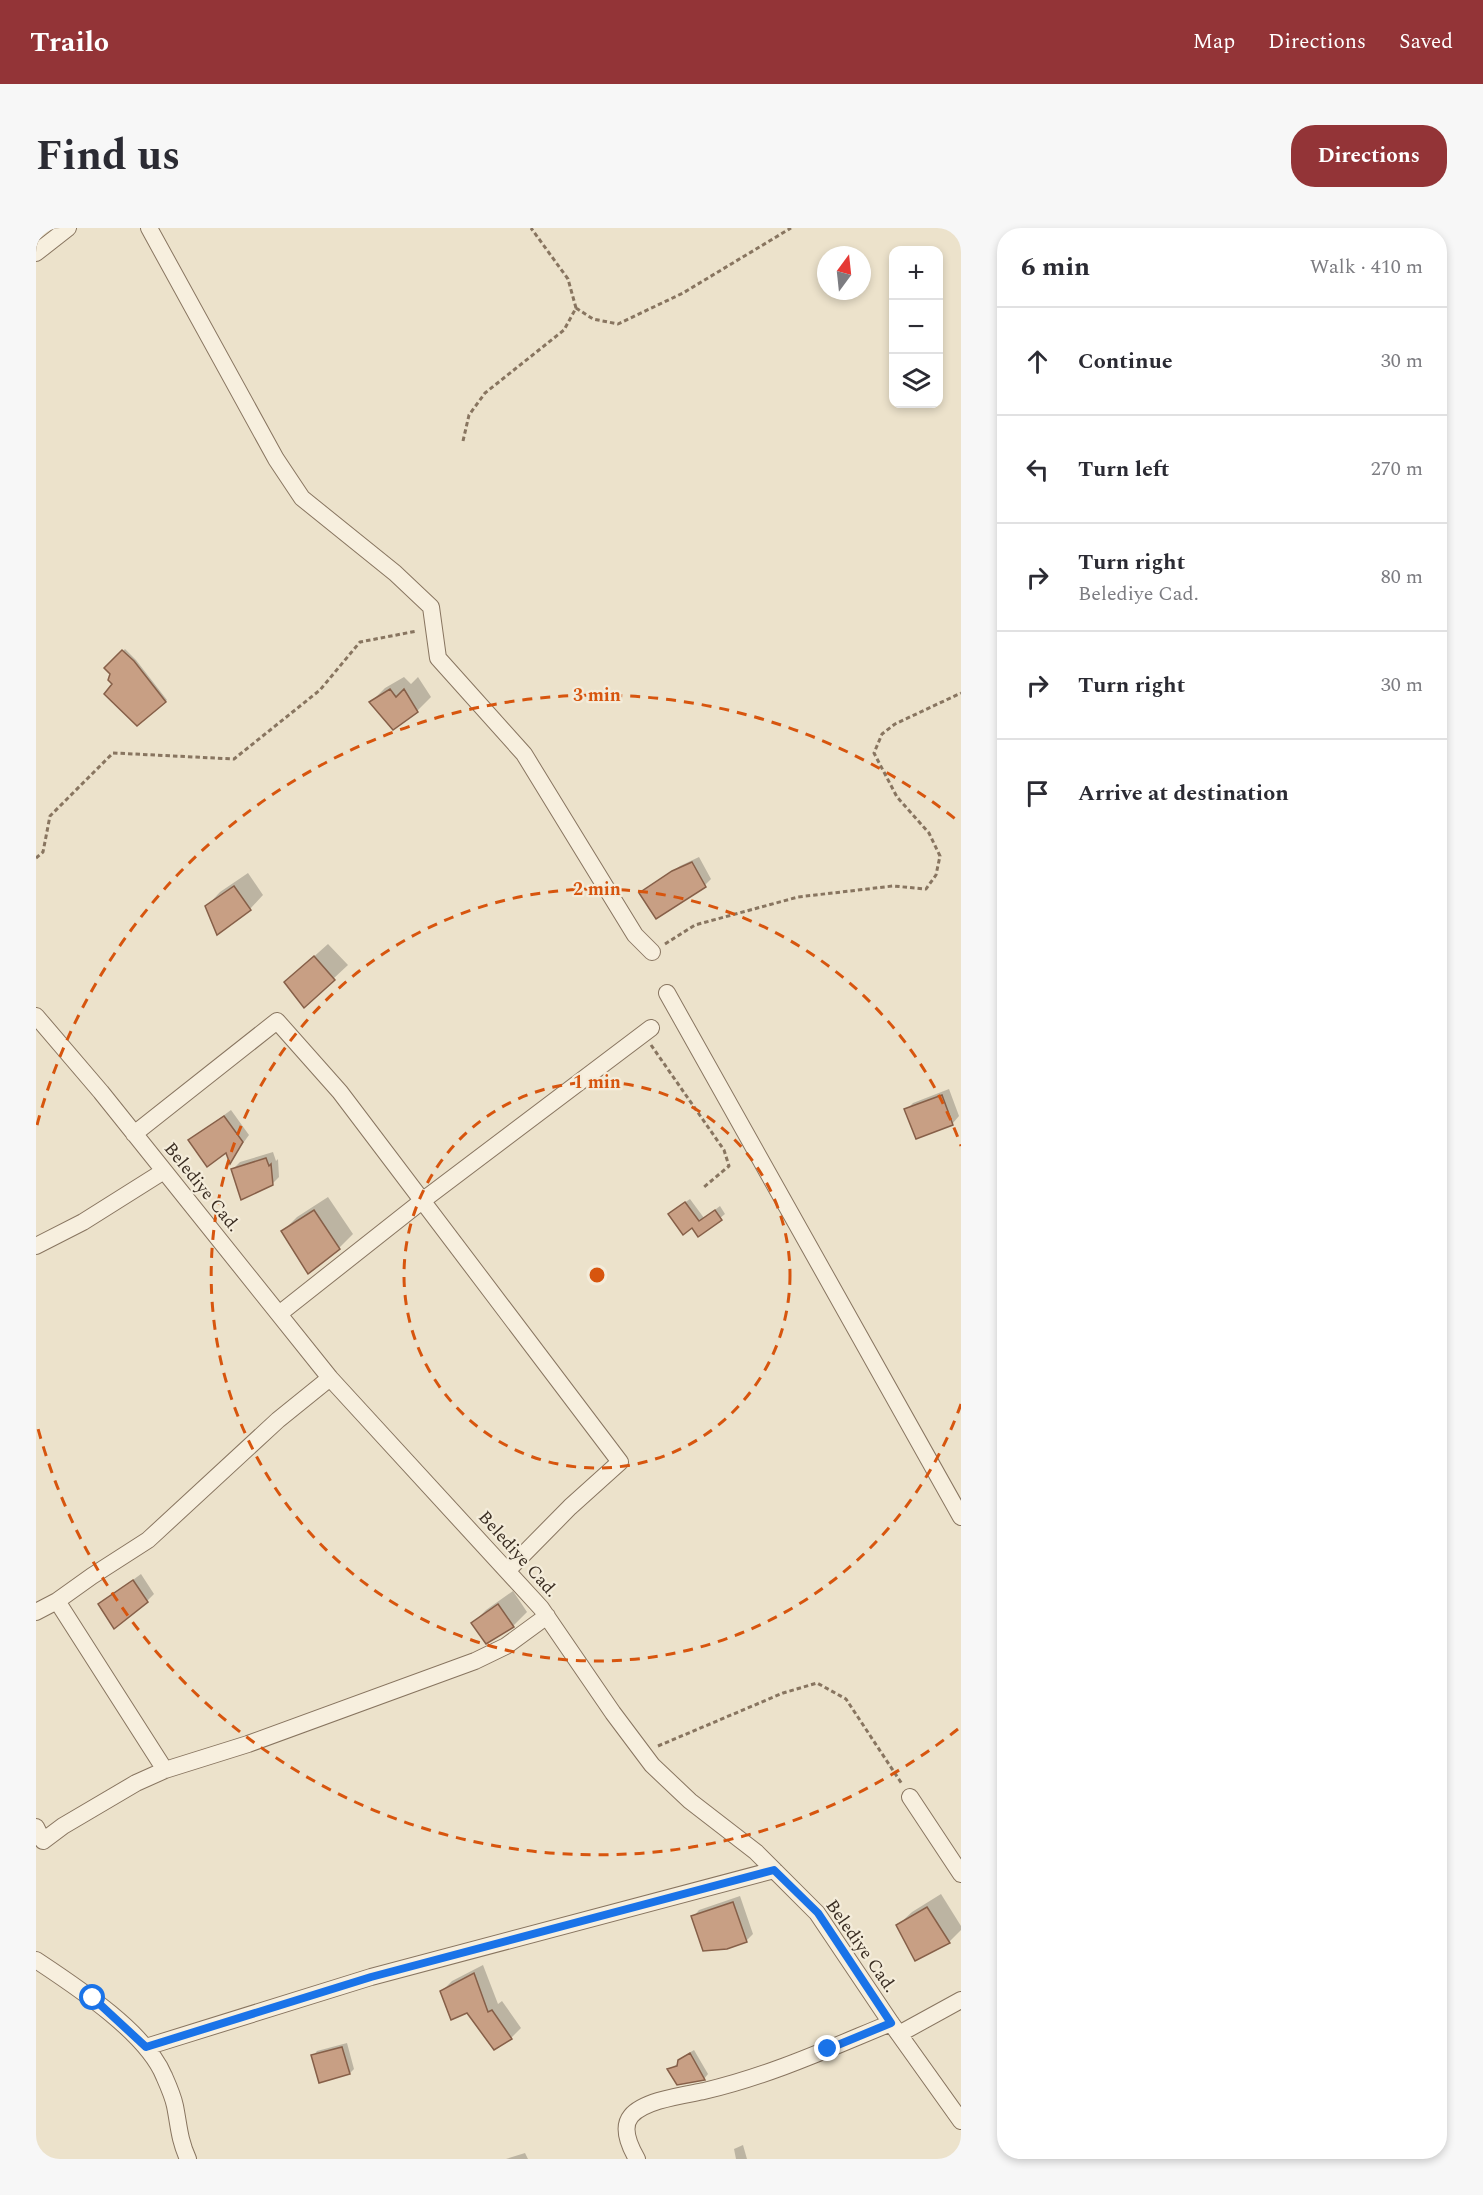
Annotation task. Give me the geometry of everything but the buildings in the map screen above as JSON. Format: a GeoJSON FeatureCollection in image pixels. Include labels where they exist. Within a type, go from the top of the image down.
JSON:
{"type":"FeatureCollection","features":[{"type":"Feature","properties":{"kind":"street"},"geometry":{"type":"LineString","coordinates":[[36,254],[68,228]]}},
{"type":"Feature","properties":{"kind":"street"},"geometry":{"type":"LineString","coordinates":[[149,228],[276,459],[302,498],[395,573],[431,607],[438,658],[524,754],[635,935],[652,952]]}},
{"type":"Feature","properties":{"kind":"street"},"geometry":{"type":"LineString","coordinates":[[667,993],[961,1517]]}},
{"type":"Feature","properties":{"kind":"street","name":"Belediye Cad."},"geometry":{"type":"LineString","coordinates":[[36,1016],[330,1378],[508,1570],[547,1616],[652,1765],[690,1801],[756,1852],[818,1913],[961,2121]]}},
{"type":"Feature","properties":{"kind":"street"},"geometry":{"type":"LineString","coordinates":[[134,1134],[277,1021],[340,1092],[620,1462],[570,1507],[508,1570]]}},
{"type":"Feature","properties":{"kind":"street"},"geometry":{"type":"LineString","coordinates":[[279,1314],[422,1201],[647,1031]]}},
{"type":"Feature","properties":{"kind":"street"},"geometry":{"type":"LineString","coordinates":[[36,1246],[83,1222],[164,1171]]}},
{"type":"Feature","properties":{"kind":"street"},"geometry":{"type":"LineString","coordinates":[[36,1612],[57,1601],[148,1540],[278,1420],[330,1378]]}},
{"type":"Feature","properties":{"kind":"street"},"geometry":{"type":"LineString","coordinates":[[57,1601],[165,1770]]}},
{"type":"Feature","properties":{"kind":"street"},"geometry":{"type":"LineString","coordinates":[[36,1827],[43,1841],[63,1826],[136,1783],[165,1770],[249,1744],[475,1661],[506,1647],[547,1616]]}},
{"type":"Feature","properties":{"kind":"street"},"geometry":{"type":"LineString","coordinates":[[910,1797],[961,1874]]}},
{"type":"Feature","properties":{"kind":"street"},"geometry":{"type":"LineString","coordinates":[[146,2047],[371,1977],[774,1870]]}},
{"type":"Feature","properties":{"kind":"street"},"geometry":{"type":"LineString","coordinates":[[36,1960],[93,1998],[146,2047],[163,2073],[175,2104],[180,2142],[188,2159]]}},
{"type":"Feature","properties":{"kind":"street"},"geometry":{"type":"LineString","coordinates":[[636,2159],[626,2128],[631,2116],[642,2108],[662,2100],[760,2076],[895,2028],[961,2000]]}},
{"type":"Feature","properties":{"kind":"path"},"geometry":{"type":"LineString","coordinates":[[531,228],[568,279],[576,308],[593,319],[618,324],[683,293],[791,228]]}},
{"type":"Feature","properties":{"kind":"path"},"geometry":{"type":"LineString","coordinates":[[463,441],[469,416],[485,393],[564,330],[576,308]]}},
{"type":"Feature","properties":{"kind":"path"},"geometry":{"type":"LineString","coordinates":[[36,858],[42,852],[50,816],[113,753],[234,759],[320,690],[360,642],[434,628]]}},
{"type":"Feature","properties":{"kind":"path"},"geometry":{"type":"LineString","coordinates":[[652,952],[694,925],[798,897],[893,886],[926,889],[936,875],[940,856],[929,833],[897,797],[874,753],[882,734],[895,724],[961,693]]}},
{"type":"Feature","properties":{"kind":"path"},"geometry":{"type":"LineString","coordinates":[[647,1031],[724,1150],[729,1166],[704,1187]]}},
{"type":"Feature","properties":{"kind":"path"},"geometry":{"type":"LineString","coordinates":[[643,1752],[783,1693],[817,1683],[846,1700],[910,1797]]}},
{"type":"Feature","properties":{"kind":"route"},"geometry":{"type":"LineString","coordinates":[[93,1998],[146,2047],[371,1977],[774,1870],[818,1913],[891,2023],[828,2049]]}}]}
